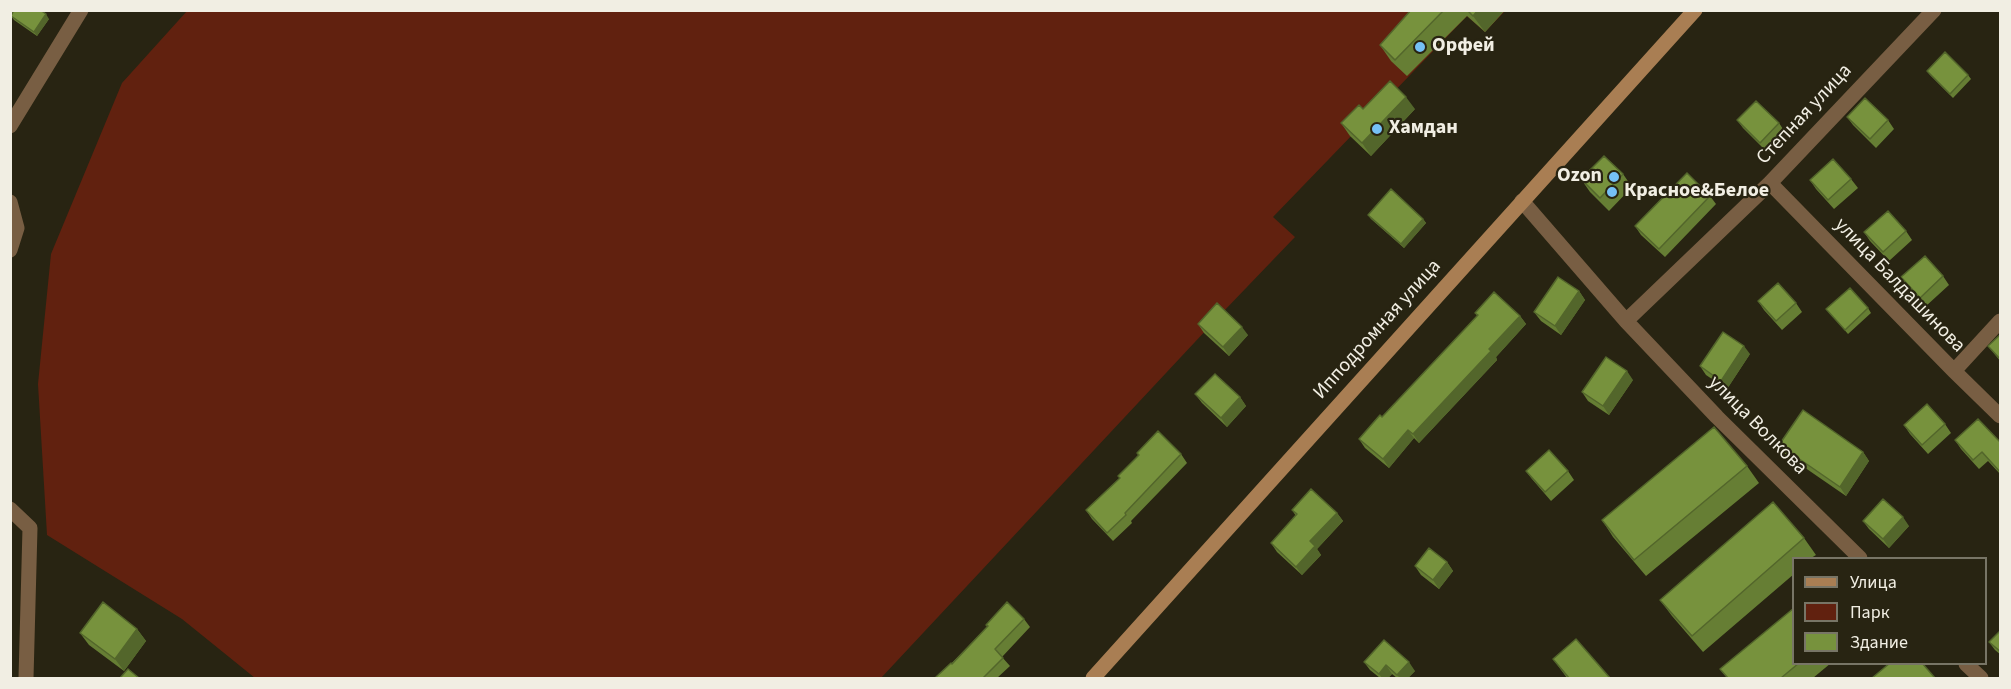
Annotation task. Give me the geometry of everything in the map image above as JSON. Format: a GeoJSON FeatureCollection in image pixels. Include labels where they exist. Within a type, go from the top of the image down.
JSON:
{"type":"FeatureCollection","features":[{"type":"Feature","properties":{"kind":"main road","name":"Ипподромная улица"},"geometry":{"type":"LineString","coordinates":[[1093,678],[1695,10]]}},
{"type":"Feature","properties":{"kind":"street"},"geometry":{"type":"LineString","coordinates":[[10,126],[81,10]]}},
{"type":"Feature","properties":{"kind":"street","name":"Степная улица"},"geometry":{"type":"LineString","coordinates":[[1626,321],[1770,183],[1934,10]]}},
{"type":"Feature","properties":{"kind":"street","name":"улица Балдашинова"},"geometry":{"type":"LineString","coordinates":[[1770,183],[2001,416]]}},
{"type":"Feature","properties":{"kind":"street","name":"улица Волкова"},"geometry":{"type":"LineString","coordinates":[[1522,201],[1626,321],[1717,417],[1859,557]]}},
{"type":"Feature","properties":{"kind":"street"},"geometry":{"type":"LineString","coordinates":[[10,202],[17,228],[10,250]]}},
{"type":"Feature","properties":{"kind":"street"},"geometry":{"type":"LineString","coordinates":[[1954,371],[2001,321]]}},
{"type":"Feature","properties":{"kind":"street"},"geometry":{"type":"LineString","coordinates":[[10,509],[30,528],[26,678]]}},
{"type":"Feature","properties":{"kind":"street"},"geometry":{"type":"LineString","coordinates":[[1968,665],[1981,678]]}},
{"type":"Feature","properties":{"kind":"green space"},"geometry":{"type":"Polygon","coordinates":[[[187,11],[1505,11],[1485,32],[1467,16],[1273,217],[1295,237],[881,678],[255,678],[182,619],[47,535],[38,384],[51,254],[122,83],[187,11]]]}},
{"type":"Feature","properties":{"kind":"building"},"geometry":{"type":"Polygon","coordinates":[[[14,10],[40,10],[46,14],[34,32],[11,16],[14,10]]]}},
{"type":"Feature","properties":{"kind":"building"},"geometry":{"type":"Polygon","coordinates":[[[1411,10],[1444,10],[1395,60],[1380,45],[1411,10]]]}},
{"type":"Feature","properties":{"kind":"building"},"geometry":{"type":"Polygon","coordinates":[[[1467,10],[1478,10],[1473,16],[1467,10]]]}},
{"type":"Feature","properties":{"kind":"building"},"geometry":{"type":"Polygon","coordinates":[[[1945,52],[1968,75],[1950,94],[1927,71],[1945,52]]]}},
{"type":"Feature","properties":{"kind":"building"},"geometry":{"type":"Polygon","coordinates":[[[1390,81],[1406,97],[1362,143],[1341,123],[1359,105],[1363,109],[1390,81]]]}},
{"type":"Feature","properties":{"kind":"building"},"geometry":{"type":"Polygon","coordinates":[[[1865,98],[1888,120],[1870,139],[1847,117],[1865,98]]]}},
{"type":"Feature","properties":{"kind":"building"},"geometry":{"type":"Polygon","coordinates":[[[1756,101],[1779,123],[1760,143],[1737,120],[1756,101]]]}},
{"type":"Feature","properties":{"kind":"building"},"geometry":{"type":"Polygon","coordinates":[[[1604,156],[1623,174],[1600,198],[1581,179],[1604,156]]]}},
{"type":"Feature","properties":{"kind":"building"},"geometry":{"type":"Polygon","coordinates":[[[1833,159],[1851,179],[1828,200],[1810,180],[1833,159]]]}},
{"type":"Feature","properties":{"kind":"building"},"geometry":{"type":"Polygon","coordinates":[[[1687,173],[1710,196],[1659,249],[1635,226],[1687,173]]]}},
{"type":"Feature","properties":{"kind":"building"},"geometry":{"type":"Polygon","coordinates":[[[1391,189],[1423,219],[1401,244],[1368,215],[1391,189]]]}},
{"type":"Feature","properties":{"kind":"building"},"geometry":{"type":"Polygon","coordinates":[[[1888,211],[1906,231],[1883,252],[1864,232],[1888,211]]]}},
{"type":"Feature","properties":{"kind":"building"},"geometry":{"type":"Polygon","coordinates":[[[1925,256],[1943,276],[1920,298],[1901,277],[1925,256]]]}},
{"type":"Feature","properties":{"kind":"building"},"geometry":{"type":"Polygon","coordinates":[[[1558,277],[1579,291],[1555,326],[1534,312],[1558,277]]]}},
{"type":"Feature","properties":{"kind":"building"},"geometry":{"type":"Polygon","coordinates":[[[1778,283],[1796,303],[1776,321],[1758,301],[1778,283]]]}},
{"type":"Feature","properties":{"kind":"building"},"geometry":{"type":"Polygon","coordinates":[[[1850,288],[1868,308],[1845,330],[1826,309],[1850,288]]]}},
{"type":"Feature","properties":{"kind":"building"},"geometry":{"type":"Polygon","coordinates":[[[1494,292],[1520,316],[1489,349],[1491,351],[1413,434],[1408,430],[1383,459],[1359,439],[1478,315],[1475,313],[1494,292]]]}},
{"type":"Feature","properties":{"kind":"building"},"geometry":{"type":"Polygon","coordinates":[[[1217,303],[1242,327],[1223,347],[1198,324],[1217,303]]]}},
{"type":"Feature","properties":{"kind":"building"},"geometry":{"type":"Polygon","coordinates":[[[1723,332],[1744,346],[1721,381],[1700,366],[1723,332]]]}},
{"type":"Feature","properties":{"kind":"building"},"geometry":{"type":"Polygon","coordinates":[[[2001,334],[2001,360],[1988,346],[2001,334]]]}},
{"type":"Feature","properties":{"kind":"building"},"geometry":{"type":"Polygon","coordinates":[[[1606,357],[1627,371],[1603,406],[1582,392],[1606,357]]]}},
{"type":"Feature","properties":{"kind":"building"},"geometry":{"type":"Polygon","coordinates":[[[1215,374],[1240,397],[1221,418],[1195,394],[1215,374]]]}},
{"type":"Feature","properties":{"kind":"building"},"geometry":{"type":"Polygon","coordinates":[[[1927,404],[1945,424],[1922,445],[1904,425],[1927,404]]]}},
{"type":"Feature","properties":{"kind":"building"},"geometry":{"type":"Polygon","coordinates":[[[1803,410],[1863,452],[1840,487],[1779,445],[1803,410]]]}},
{"type":"Feature","properties":{"kind":"building"},"geometry":{"type":"Polygon","coordinates":[[[1978,419],[2001,443],[2001,473],[1982,452],[1973,460],[1955,440],[1978,419]]]}},
{"type":"Feature","properties":{"kind":"building"},"geometry":{"type":"Polygon","coordinates":[[[1714,427],[1747,466],[1634,560],[1602,520],[1714,427]]]}},
{"type":"Feature","properties":{"kind":"building"},"geometry":{"type":"Polygon","coordinates":[[[1158,431],[1181,454],[1107,533],[1086,510],[1120,478],[1118,476],[1158,431]]]}},
{"type":"Feature","properties":{"kind":"building"},"geometry":{"type":"Polygon","coordinates":[[[1549,450],[1568,471],[1545,492],[1526,471],[1549,450]]]}},
{"type":"Feature","properties":{"kind":"building"},"geometry":{"type":"Polygon","coordinates":[[[1311,489],[1337,513],[1310,541],[1315,546],[1296,567],[1271,543],[1297,514],[1292,510],[1311,489]]]}},
{"type":"Feature","properties":{"kind":"building"},"geometry":{"type":"Polygon","coordinates":[[[1883,499],[1903,517],[1883,539],[1863,521],[1883,499]]]}},
{"type":"Feature","properties":{"kind":"building"},"geometry":{"type":"Polygon","coordinates":[[[1773,502],[1804,538],[1692,636],[1660,600],[1773,502]]]}},
{"type":"Feature","properties":{"kind":"building"},"geometry":{"type":"Polygon","coordinates":[[[1429,548],[1447,562],[1433,580],[1415,566],[1429,548]]]}},
{"type":"Feature","properties":{"kind":"building"},"geometry":{"type":"Polygon","coordinates":[[[103,602],[137,629],[115,659],[80,633],[103,602]]]}},
{"type":"Feature","properties":{"kind":"building"},"geometry":{"type":"Polygon","coordinates":[[[1007,602],[1024,619],[995,649],[1003,658],[983,678],[937,678],[988,626],[986,625],[1007,602]]]}},
{"type":"Feature","properties":{"kind":"building"},"geometry":{"type":"Polygon","coordinates":[[[1792,610],[1792,665],[1797,665],[1781,678],[1728,678],[1720,669],[1792,610]]]}},
{"type":"Feature","properties":{"kind":"building"},"geometry":{"type":"Polygon","coordinates":[[[2001,630],[2001,652],[1989,642],[2001,630]]]}},
{"type":"Feature","properties":{"kind":"building"},"geometry":{"type":"Polygon","coordinates":[[[1576,639],[1610,678],[1569,678],[1553,659],[1576,639]]]}},
{"type":"Feature","properties":{"kind":"building"},"geometry":{"type":"Polygon","coordinates":[[[1384,640],[1409,662],[1397,675],[1386,665],[1379,674],[1364,662],[1384,640]]]}},
{"type":"Feature","properties":{"kind":"building"},"geometry":{"type":"Polygon","coordinates":[[[1888,665],[1924,665],[1935,678],[1872,678],[1888,665]]]}},
{"type":"Feature","properties":{"kind":"building"},"geometry":{"type":"Polygon","coordinates":[[[128,669],[139,678],[120,678],[128,669]]]}},
{"type":"Feature","properties":{"kind":"place","name":"Орфей"},"geometry":{"type":"Point","coordinates":[1420,47]}},
{"type":"Feature","properties":{"kind":"place","name":"Хамдан"},"geometry":{"type":"Point","coordinates":[1377,129]}},
{"type":"Feature","properties":{"kind":"place","name":"Ozon"},"geometry":{"type":"Point","coordinates":[1614,177]}},
{"type":"Feature","properties":{"kind":"place","name":"Красное&Белое"},"geometry":{"type":"Point","coordinates":[1612,192]}}]}
